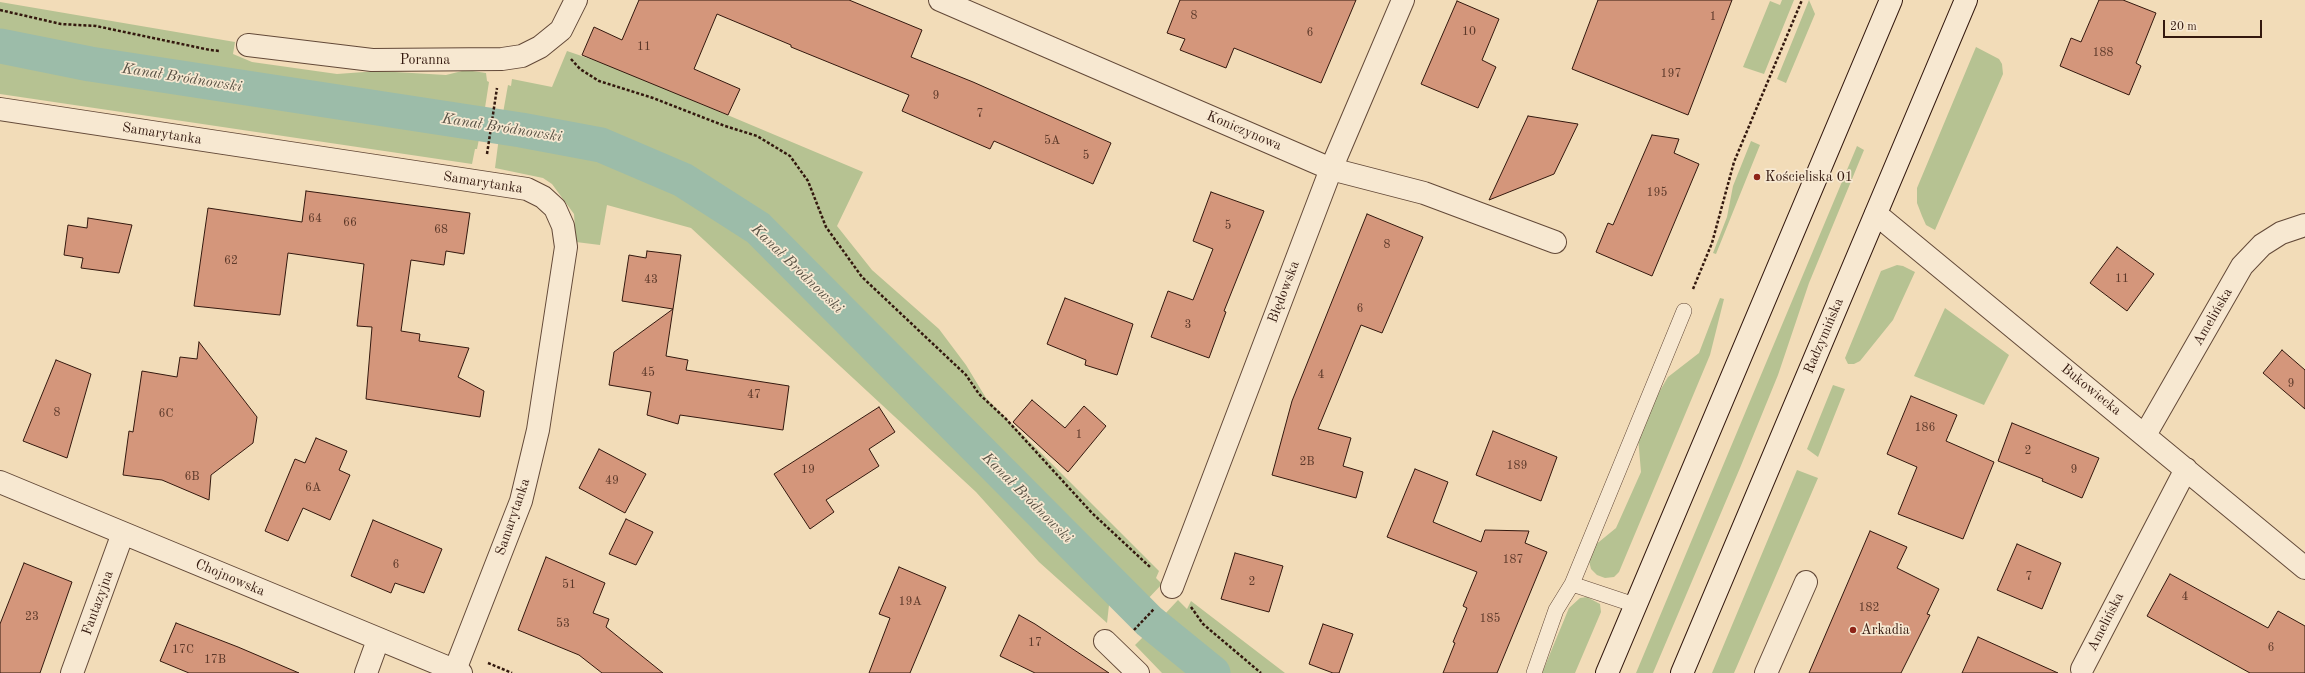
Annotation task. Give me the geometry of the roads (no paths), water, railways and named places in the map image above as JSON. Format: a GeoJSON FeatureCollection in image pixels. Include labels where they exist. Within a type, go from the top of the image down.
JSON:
{"type":"FeatureCollection","features":[{"type":"Feature","properties":{"kind":"street","name":"Poranna"},"geometry":{"type":"LineString","coordinates":[[248,45],[372,60],[502,59],[522,56],[540,47],[561,30],[576,0]]}},
{"type":"Feature","properties":{"kind":"street","name":"Koniczynowa"},"geometry":{"type":"LineString","coordinates":[[940,0],[1331,169],[1424,193],[1555,242]]}},
{"type":"Feature","properties":{"kind":"street","name":"Błędowska"},"geometry":{"type":"LineString","coordinates":[[1166,595],[1331,169],[1403,0]]}},
{"type":"Feature","properties":{"kind":"street"},"geometry":{"type":"LineString","coordinates":[[1606,673],[1891,0]]}},
{"type":"Feature","properties":{"kind":"street","name":"Radzymińska"},"geometry":{"type":"LineString","coordinates":[[1682,673],[1966,0]]}},
{"type":"Feature","properties":{"kind":"street","name":"Samarytanka"},"geometry":{"type":"LineString","coordinates":[[0,109],[527,189],[543,197],[555,208],[563,226],[566,247],[538,430],[521,501],[458,672]]}},
{"type":"Feature","properties":{"kind":"street","name":"Bukowiecka"},"geometry":{"type":"LineString","coordinates":[[1876,214],[2305,568]]}},
{"type":"Feature","properties":{"kind":"street","name":"Amelińska"},"geometry":{"type":"LineString","coordinates":[[2145,435],[2242,266],[2262,245],[2281,234],[2305,225]]}},
{"type":"Feature","properties":{"kind":"street","name":"Amelińska"},"geometry":{"type":"LineString","coordinates":[[2082,669],[2186,469]]}},
{"type":"Feature","properties":{"kind":"street","name":"Chojnowska"},"geometry":{"type":"LineString","coordinates":[[0,482],[458,672]]}},
{"type":"Feature","properties":{"kind":"street","name":"Fantazyjna"},"geometry":{"type":"LineString","coordinates":[[72,673],[123,533]]}},
{"type":"Feature","properties":{"kind":"street"},"geometry":{"type":"LineString","coordinates":[[1766,673],[1806,582]]}},
{"type":"Feature","properties":{"kind":"street"},"geometry":{"type":"LineString","coordinates":[[366,673],[378,640]]}},
{"type":"Feature","properties":{"kind":"street"},"geometry":{"type":"LineString","coordinates":[[1105,641],[1138,673]]}},
{"type":"Feature","properties":{"kind":"lane"},"geometry":{"type":"LineString","coordinates":[[1534,673],[1556,610],[1572,584],[1684,311]]}},
{"type":"Feature","properties":{"kind":"lane"},"geometry":{"type":"LineString","coordinates":[[1572,584],[1635,605]]}},
{"type":"Feature","properties":{"kind":"waterway","name":"Kanał Bródnowski"},"geometry":{"type":"LineString","coordinates":[[0,46],[90,64],[521,130],[601,145],[683,180],[758,228],[1149,621],[1213,673]]}},
{"type":"Feature","properties":{"kind":"place","name":"Kościeliska 01"},"geometry":{"type":"Point","coordinates":[1757,177]}},
{"type":"Feature","properties":{"kind":"place","name":"Arkadia"},"geometry":{"type":"Point","coordinates":[1853,630]}}]}
